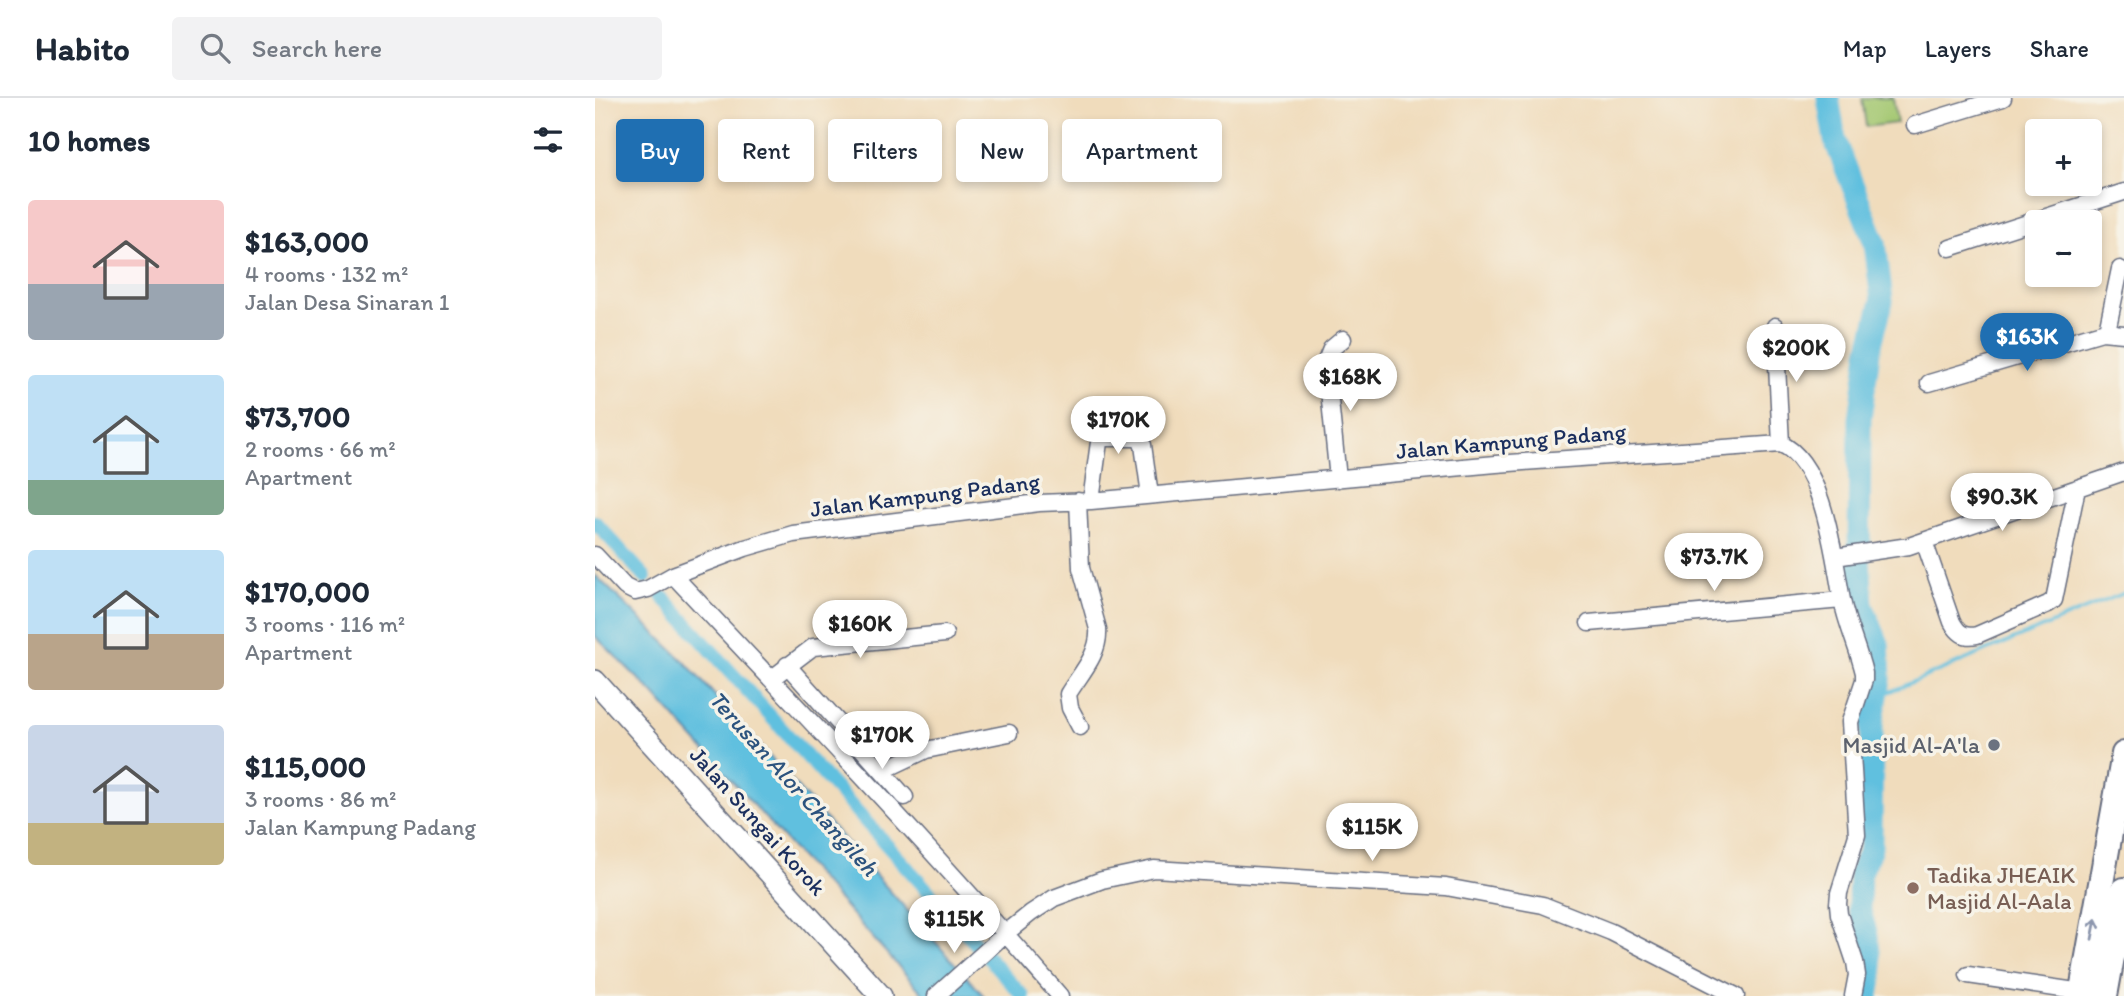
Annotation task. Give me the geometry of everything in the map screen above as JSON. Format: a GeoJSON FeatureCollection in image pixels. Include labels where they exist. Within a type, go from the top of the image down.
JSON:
{"type":"FeatureCollection","features":[{"type":"Feature","properties":{"kind":"highway"},"geometry":{"type":"LineString","coordinates":[[2089,995],[2103,879],[2124,754]]}},
{"type":"Feature","properties":{"kind":"highway"},"geometry":{"type":"LineString","coordinates":[[2089,995],[2121,920],[2124,890]]}},
{"type":"Feature","properties":{"kind":"main road","name":"Jalan Sungai Korok"},"geometry":{"type":"LineString","coordinates":[[595,681],[881,996]]}},
{"type":"Feature","properties":{"kind":"street"},"geometry":{"type":"LineString","coordinates":[[1915,125],[2003,98]]}},
{"type":"Feature","properties":{"kind":"street"},"geometry":{"type":"LineString","coordinates":[[1949,248],[2124,192]]}},
{"type":"Feature","properties":{"kind":"street"},"geometry":{"type":"LineString","coordinates":[[2107,331],[2120,269]]}},
{"type":"Feature","properties":{"kind":"street"},"geometry":{"type":"LineString","coordinates":[[1775,326],[1781,443],[1803,461],[1816,485],[1839,556],[1842,600],[1864,673],[1850,722],[1857,835],[1838,904],[1856,962],[1857,975],[1853,996]]}},
{"type":"Feature","properties":{"kind":"street"},"geometry":{"type":"LineString","coordinates":[[1929,383],[2107,331],[2124,334]]}},
{"type":"Feature","properties":{"kind":"street"},"geometry":{"type":"LineString","coordinates":[[1338,479],[1326,361],[1331,349],[1343,339]]}},
{"type":"Feature","properties":{"kind":"street"},"geometry":{"type":"LineString","coordinates":[[1080,727],[1070,708],[1068,694],[1089,662],[1099,639],[1081,568],[1085,501],[1102,439],[1139,438],[1143,445],[1150,495]]}},
{"type":"Feature","properties":{"kind":"street","name":"Jalan Kampung Padang"},"geometry":{"type":"LineString","coordinates":[[595,555],[625,587],[635,592],[745,548],[793,534],[1011,507],[1496,464],[1781,443]]}},
{"type":"Feature","properties":{"kind":"street"},"geometry":{"type":"LineString","coordinates":[[1839,556],[1898,548],[1924,541],[2124,472]]}},
{"type":"Feature","properties":{"kind":"street"},"geometry":{"type":"LineString","coordinates":[[1924,541],[1952,622],[1960,634],[1968,637],[1977,635],[2053,600],[2077,488]]}},
{"type":"Feature","properties":{"kind":"street"},"geometry":{"type":"LineString","coordinates":[[673,575],[771,679],[1001,937],[1060,996]]}},
{"type":"Feature","properties":{"kind":"street"},"geometry":{"type":"LineString","coordinates":[[1589,623],[1842,600]]}},
{"type":"Feature","properties":{"kind":"street"},"geometry":{"type":"LineString","coordinates":[[771,679],[813,647],[945,634]]}},
{"type":"Feature","properties":{"kind":"street"},"geometry":{"type":"LineString","coordinates":[[787,665],[905,797]]}},
{"type":"Feature","properties":{"kind":"street"},"geometry":{"type":"LineString","coordinates":[[881,771],[926,750],[1009,733]]}},
{"type":"Feature","properties":{"kind":"street"},"geometry":{"type":"LineString","coordinates":[[936,996],[1001,937],[1054,898],[1125,874],[1154,869],[1446,887],[1543,905],[1611,932],[1736,996]]}},
{"type":"Feature","properties":{"kind":"street"},"geometry":{"type":"LineString","coordinates":[[1968,975],[2089,995]]}},
{"type":"Feature","properties":{"kind":"green space"},"geometry":{"type":"Polygon","coordinates":[[[1862,98],[1893,98],[1897,123],[1866,127],[1862,98]]]}},
{"type":"Feature","properties":{"kind":"water","name":"Terusan Alor Changileh"},"geometry":{"type":"Polygon","coordinates":[[[595,575],[684,661],[984,996],[925,996],[652,692],[595,636],[595,575]]]}},
{"type":"Feature","properties":{"kind":"waterway"},"geometry":{"type":"LineString","coordinates":[[1828,98],[1835,140],[1875,243],[1882,301],[1869,352],[1860,419],[1859,560],[1862,605],[1878,644],[1880,679],[1872,724],[1871,848],[1860,874],[1859,908],[1867,936],[1872,973],[1868,996]]}},
{"type":"Feature","properties":{"kind":"waterway"},"geometry":{"type":"LineString","coordinates":[[595,522],[645,577]]}},
{"type":"Feature","properties":{"kind":"waterway"},"geometry":{"type":"LineString","coordinates":[[1875,698],[2124,593]]}},
{"type":"Feature","properties":{"kind":"waterway"},"geometry":{"type":"LineString","coordinates":[[662,596],[1023,996]]}},
{"type":"Feature","properties":{"kind":"place","name":"Masjid Al-A'la"},"geometry":{"type":"Point","coordinates":[1994,745]}},
{"type":"Feature","properties":{"kind":"place","name":"Tadika JHEAIK Masjid Al-Aala"},"geometry":{"type":"Point","coordinates":[1913,888]}}]}
